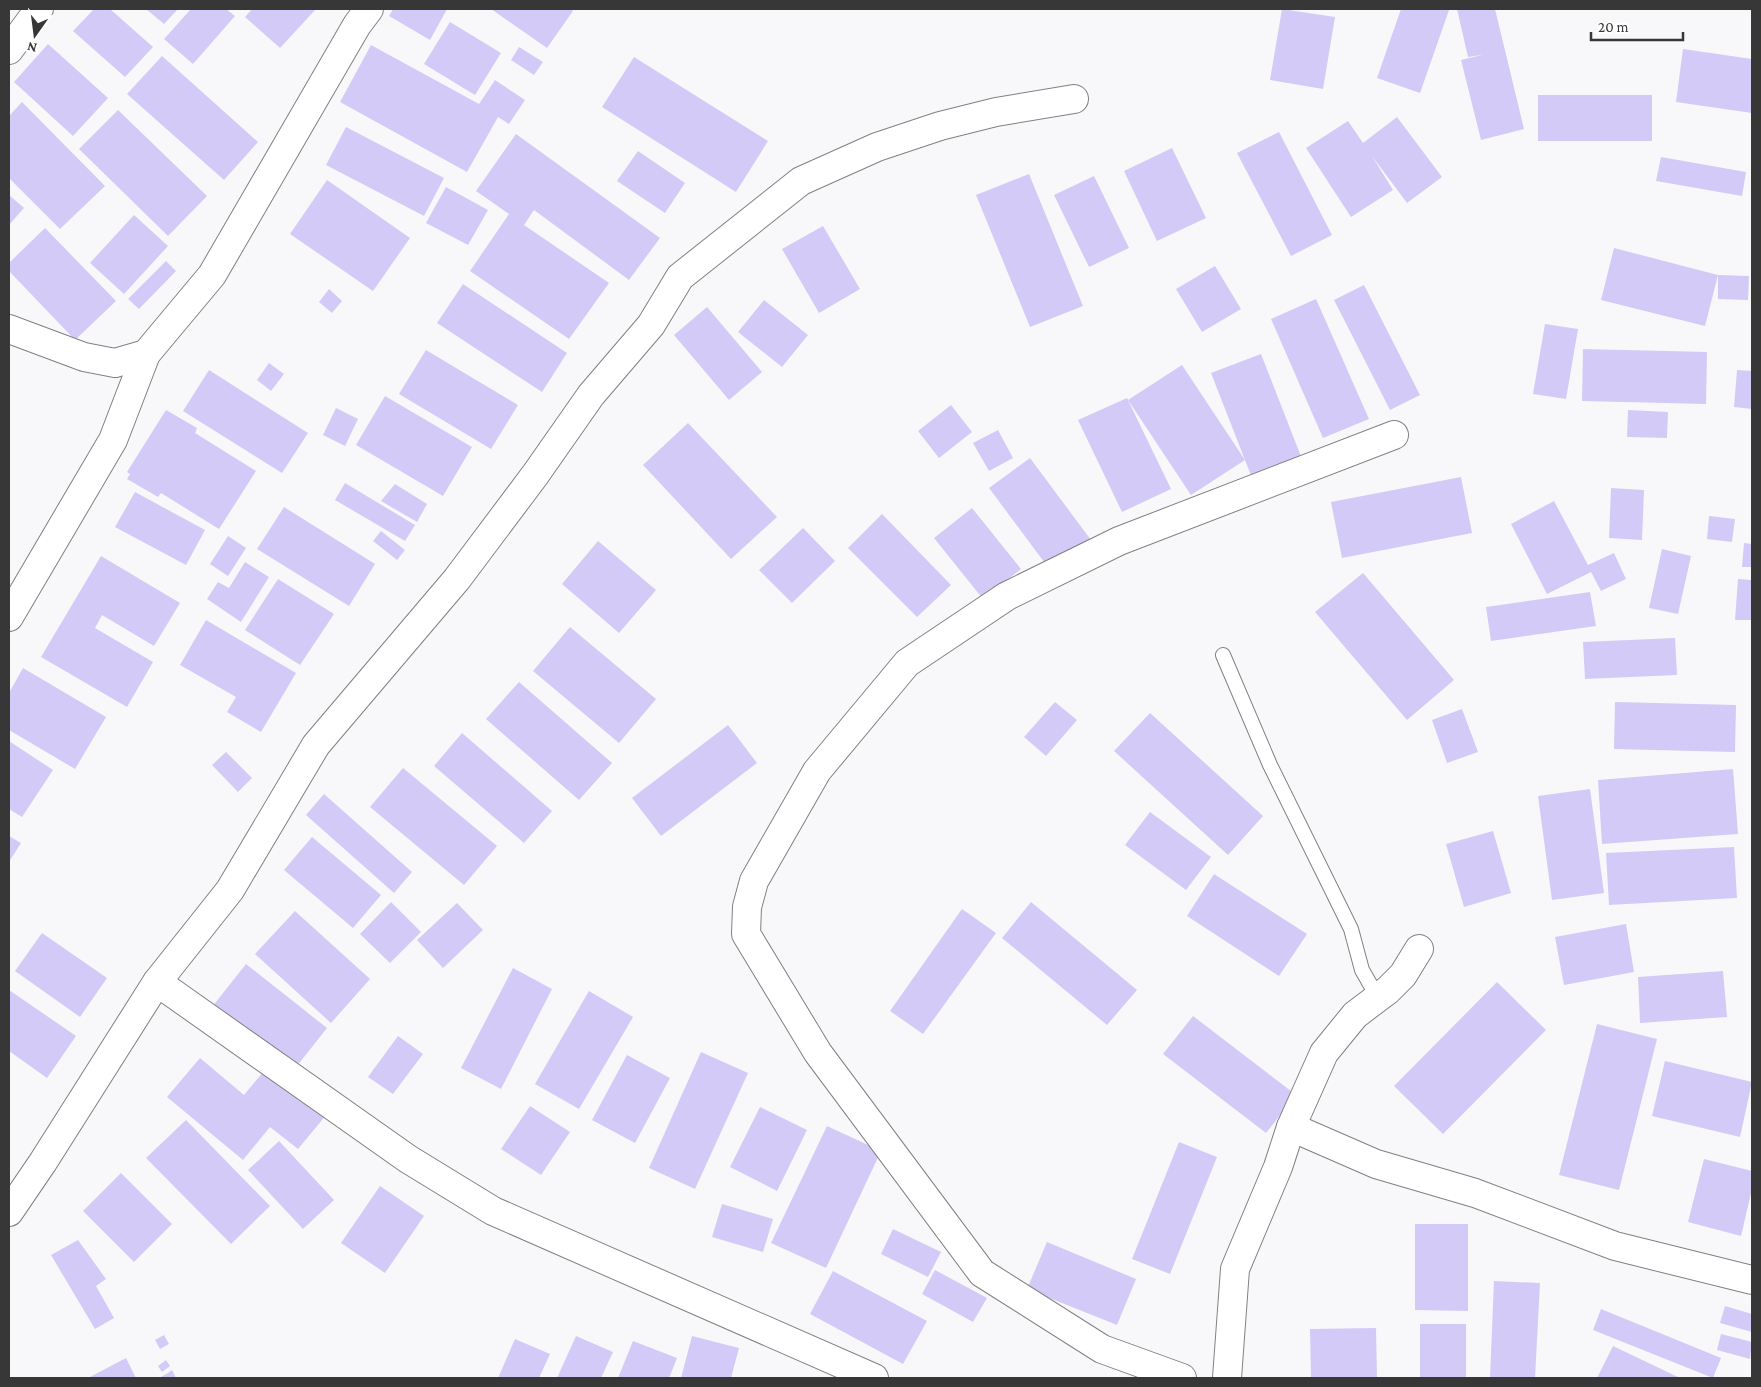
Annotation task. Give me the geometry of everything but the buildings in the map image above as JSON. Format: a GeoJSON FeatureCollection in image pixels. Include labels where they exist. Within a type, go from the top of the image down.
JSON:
{"type":"FeatureCollection","features":[{"type":"Feature","properties":{"kind":"street"},"geometry":{"type":"LineString","coordinates":[[9,50],[40,9]]}},
{"type":"Feature","properties":{"kind":"street"},"geometry":{"type":"LineString","coordinates":[[9,616],[113,440],[146,354],[212,275],[357,25],[369,9]]}},
{"type":"Feature","properties":{"kind":"street"},"geometry":{"type":"LineString","coordinates":[[9,1212],[43,1162],[157,982],[230,890],[316,745],[457,579],[535,476],[591,395],[651,325],[680,276],[801,181],[878,147],[940,126],[996,112],[1074,99]]}},
{"type":"Feature","properties":{"kind":"street"},"geometry":{"type":"LineString","coordinates":[[9,329],[75,354],[115,363],[146,354]]}},
{"type":"Feature","properties":{"kind":"street"},"geometry":{"type":"LineString","coordinates":[[1182,1378],[1102,1349],[982,1273],[818,1053],[746,934],[747,907],[754,881],[817,771],[907,663],[1007,596],[1119,541],[1394,436]]}},
{"type":"Feature","properties":{"kind":"street"},"geometry":{"type":"LineString","coordinates":[[1227,1378],[1235,1269],[1278,1167],[1291,1127],[1324,1053],[1355,1015],[1378,998],[1403,975],[1419,948]]}},
{"type":"Feature","properties":{"kind":"street"},"geometry":{"type":"LineString","coordinates":[[157,982],[408,1159],[493,1211],[874,1378]]}},
{"type":"Feature","properties":{"kind":"street"},"geometry":{"type":"LineString","coordinates":[[1291,1127],[1376,1164],[1475,1193],[1615,1246],[1752,1280]]}},
{"type":"Feature","properties":{"kind":"lane"},"geometry":{"type":"LineString","coordinates":[[1223,655],[1270,765],[1351,929],[1362,970],[1378,998]]}}]}
